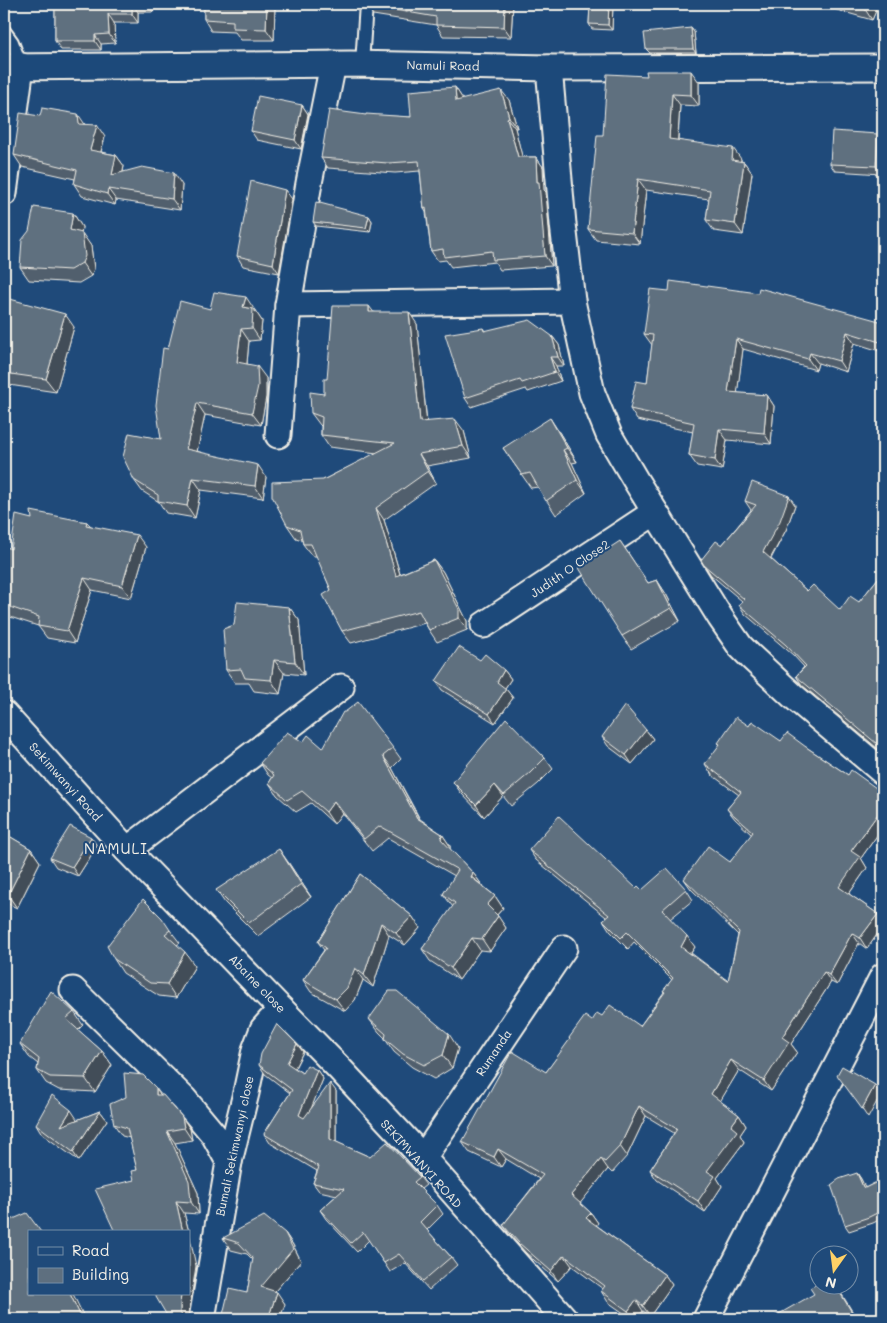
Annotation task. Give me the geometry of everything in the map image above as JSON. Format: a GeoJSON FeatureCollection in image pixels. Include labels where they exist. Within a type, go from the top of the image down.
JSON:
{"type":"FeatureCollection","features":[{"type":"Feature","properties":{"kind":"street"},"geometry":{"type":"LineString","coordinates":[[278,435],[288,306],[308,183],[334,64]]}},
{"type":"Feature","properties":{"kind":"street","name":"Namuli Road"},"geometry":{"type":"LineString","coordinates":[[12,67],[362,64],[549,68],[883,68]]}},
{"type":"Feature","properties":{"kind":"street"},"geometry":{"type":"LineString","coordinates":[[4,193],[9,161],[12,67]]}},
{"type":"Feature","properties":{"kind":"street"},"geometry":{"type":"LineString","coordinates":[[549,68],[572,301],[592,393],[609,435],[720,617],[740,646],[793,696],[883,772]]}},
{"type":"Feature","properties":{"kind":"street"},"geometry":{"type":"LineString","coordinates":[[288,306],[572,301]]}},
{"type":"Feature","properties":{"kind":"street","name":"Judith O Close2"},"geometry":{"type":"LineString","coordinates":[[484,625],[655,512]]}},
{"type":"Feature","properties":{"kind":"street"},"geometry":{"type":"LineString","coordinates":[[127,850],[340,687]]}},
{"type":"Feature","properties":{"kind":"street","name":"Sekimwanyi Road"},"geometry":{"type":"LineString","coordinates":[[4,714],[127,850]]}},
{"type":"Feature","properties":{"kind":"street","name":"Abaine close"},"geometry":{"type":"LineString","coordinates":[[127,850],[337,1066],[423,1158],[563,1319]]}},
{"type":"Feature","properties":{"kind":"street","name":"Rumanda"},"geometry":{"type":"LineString","coordinates":[[423,1158],[564,948]]}},
{"type":"Feature","properties":{"kind":"street"},"geometry":{"type":"LineString","coordinates":[[706,1319],[883,976]]}},
{"type":"Feature","properties":{"kind":"street"},"geometry":{"type":"LineString","coordinates":[[73,990],[184,1099],[214,1136],[229,1162]]}},
{"type":"Feature","properties":{"kind":"street","name":"Bumali Sekimwanyi close"},"geometry":{"type":"LineString","coordinates":[[202,1319],[229,1162],[255,1050],[263,1029],[281,1009]]}},
{"type":"Feature","properties":{"kind":"street","name":"SEKIMWANYI ROAD"},"geometry":{"type":"LineString","coordinates":[[281,1009],[563,1319]]}},
{"type":"Feature","properties":{"kind":"lane"},"geometry":{"type":"LineString","coordinates":[[362,64],[366,4]]}},
{"type":"Feature","properties":{"kind":"lane"},"geometry":{"type":"LineString","coordinates":[[4,31],[12,42],[12,67]]}},
{"type":"Feature","properties":{"kind":"building"},"geometry":{"type":"Polygon","coordinates":[[[55,4],[132,4],[132,14],[108,14],[109,34],[95,35],[95,41],[55,41],[55,4]]]}},
{"type":"Feature","properties":{"kind":"building"},"geometry":{"type":"Polygon","coordinates":[[[204,4],[267,4],[266,29],[233,28],[233,21],[204,19],[204,4]]]}},
{"type":"Feature","properties":{"kind":"building"},"geometry":{"type":"Polygon","coordinates":[[[366,4],[505,4],[504,27],[436,25],[436,17],[366,4]]]}},
{"type":"Feature","properties":{"kind":"building"},"geometry":{"type":"Polygon","coordinates":[[[590,4],[609,4],[608,25],[589,24],[590,4]]]}},
{"type":"Feature","properties":{"kind":"building"},"geometry":{"type":"Polygon","coordinates":[[[691,28],[693,49],[646,49],[644,33],[691,28]]]}},
{"type":"Feature","properties":{"kind":"building"},"geometry":{"type":"Polygon","coordinates":[[[646,71],[691,71],[691,95],[672,94],[669,139],[733,148],[732,160],[744,162],[735,224],[706,220],[710,190],[638,179],[632,233],[588,229],[597,135],[603,135],[607,74],[647,76],[646,71]]]}},
{"type":"Feature","properties":{"kind":"building"},"geometry":{"type":"Polygon","coordinates":[[[455,87],[456,101],[501,90],[518,157],[536,157],[545,256],[493,260],[492,251],[444,257],[443,249],[431,251],[419,161],[388,163],[321,158],[329,110],[366,115],[411,117],[409,91],[455,87]]]}},
{"type":"Feature","properties":{"kind":"building"},"geometry":{"type":"Polygon","coordinates":[[[258,96],[302,105],[295,140],[251,131],[258,96]]]}},
{"type":"Feature","properties":{"kind":"building"},"geometry":{"type":"Polygon","coordinates":[[[42,108],[78,114],[79,124],[97,125],[90,150],[116,155],[112,175],[142,167],[174,173],[172,199],[108,189],[107,194],[74,184],[77,170],[14,155],[20,113],[40,116],[42,108]]]}},
{"type":"Feature","properties":{"kind":"building"},"geometry":{"type":"Polygon","coordinates":[[[832,131],[878,134],[876,166],[830,164],[832,131]]]}},
{"type":"Feature","properties":{"kind":"building"},"geometry":{"type":"Polygon","coordinates":[[[251,181],[285,190],[273,264],[237,256],[251,181]]]}},
{"type":"Feature","properties":{"kind":"building"},"geometry":{"type":"Polygon","coordinates":[[[316,202],[369,216],[366,228],[313,222],[316,202]]]}},
{"type":"Feature","properties":{"kind":"building"},"geometry":{"type":"Polygon","coordinates":[[[34,207],[73,213],[70,230],[82,233],[85,256],[82,263],[70,270],[20,267],[22,240],[29,231],[34,207]]]}},
{"type":"Feature","properties":{"kind":"building"},"geometry":{"type":"Polygon","coordinates":[[[670,281],[758,293],[759,288],[883,322],[883,343],[847,332],[839,361],[810,353],[808,359],[736,339],[728,392],[767,395],[764,433],[719,429],[715,460],[689,455],[694,423],[630,409],[636,381],[647,383],[653,335],[644,334],[650,289],[669,291],[670,281]]]}},
{"type":"Feature","properties":{"kind":"building"},"geometry":{"type":"Polygon","coordinates":[[[214,292],[246,297],[243,307],[253,309],[252,328],[241,329],[237,362],[257,366],[258,386],[252,413],[197,403],[186,449],[258,465],[255,486],[193,478],[187,506],[158,501],[158,495],[134,480],[123,457],[129,433],[161,439],[156,405],[163,348],[168,349],[180,301],[210,309],[214,292]]]}},
{"type":"Feature","properties":{"kind":"building"},"geometry":{"type":"Polygon","coordinates":[[[10,299],[65,314],[46,379],[4,373],[4,356],[7,341],[4,337],[4,321],[10,299]]]}},
{"type":"Feature","properties":{"kind":"building"},"geometry":{"type":"Polygon","coordinates":[[[333,306],[369,306],[369,312],[409,312],[420,422],[455,419],[463,446],[419,454],[428,471],[376,508],[396,576],[434,560],[459,609],[459,618],[429,630],[419,611],[342,631],[323,595],[331,590],[311,544],[303,544],[300,530],[287,525],[272,496],[272,482],[323,480],[395,443],[321,435],[322,417],[311,413],[310,392],[324,394],[324,379],[327,379],[333,306]]]}},
{"type":"Feature","properties":{"kind":"building"},"geometry":{"type":"Polygon","coordinates":[[[530,320],[552,336],[558,357],[550,357],[555,372],[522,383],[520,380],[465,398],[445,334],[483,328],[484,331],[530,320]]]}},
{"type":"Feature","properties":{"kind":"building"},"geometry":{"type":"Polygon","coordinates":[[[550,418],[567,448],[563,450],[577,480],[546,501],[530,473],[522,475],[503,448],[550,418]]]}},
{"type":"Feature","properties":{"kind":"building"},"geometry":{"type":"Polygon","coordinates":[[[752,482],[789,496],[780,521],[763,552],[807,591],[813,585],[840,610],[850,596],[859,602],[883,572],[883,749],[796,676],[806,666],[786,645],[739,605],[744,599],[704,565],[701,560],[716,541],[722,545],[756,505],[745,501],[752,482]]]}},
{"type":"Feature","properties":{"kind":"building"},"geometry":{"type":"Polygon","coordinates":[[[31,511],[87,522],[86,525],[137,535],[122,586],[84,578],[67,631],[38,626],[39,617],[4,605],[4,546],[11,549],[16,515],[32,519],[31,511]]]}},
{"type":"Feature","properties":{"kind":"building"},"geometry":{"type":"Polygon","coordinates":[[[620,541],[648,583],[657,580],[671,608],[622,636],[579,568],[620,541]]]}},
{"type":"Feature","properties":{"kind":"building"},"geometry":{"type":"Polygon","coordinates":[[[237,602],[289,607],[295,662],[274,660],[271,680],[245,678],[241,669],[226,670],[223,629],[234,625],[237,602]]]}},
{"type":"Feature","properties":{"kind":"building"},"geometry":{"type":"Polygon","coordinates":[[[459,647],[480,660],[485,654],[504,670],[497,682],[506,689],[489,714],[436,681],[459,647]]]}},
{"type":"Feature","properties":{"kind":"building"},"geometry":{"type":"Polygon","coordinates":[[[358,702],[393,748],[383,756],[417,818],[442,834],[441,839],[473,873],[471,877],[495,896],[487,905],[498,916],[482,939],[472,938],[451,968],[422,949],[455,903],[443,894],[458,870],[380,826],[364,839],[334,801],[326,812],[302,791],[287,800],[269,783],[274,775],[260,763],[287,732],[303,742],[308,735],[323,748],[343,712],[358,702]]]}},
{"type":"Feature","properties":{"kind":"building"},"geometry":{"type":"Polygon","coordinates":[[[625,705],[646,730],[626,755],[602,737],[625,705]]]}},
{"type":"Feature","properties":{"kind":"building"},"geometry":{"type":"Polygon","coordinates":[[[736,717],[749,726],[752,721],[781,741],[787,733],[848,775],[851,770],[883,793],[883,807],[851,851],[860,857],[839,887],[878,914],[860,938],[852,933],[829,975],[824,972],[782,1037],[789,1042],[764,1081],[731,1060],[711,1094],[739,1115],[731,1126],[737,1131],[707,1171],[715,1176],[698,1201],[650,1170],[677,1129],[639,1106],[620,1146],[605,1162],[601,1159],[571,1195],[591,1213],[586,1218],[665,1275],[643,1306],[636,1300],[628,1311],[601,1291],[605,1286],[564,1255],[551,1271],[519,1243],[503,1225],[543,1175],[498,1149],[494,1157],[462,1142],[512,1051],[546,1072],[585,1016],[592,1021],[597,1013],[602,1016],[610,1005],[640,1026],[673,978],[627,932],[621,938],[603,920],[609,915],[529,850],[559,816],[636,888],[638,886],[642,890],[667,868],[686,889],[662,910],[687,936],[681,947],[728,981],[739,932],[684,879],[708,846],[730,862],[753,832],[727,809],[741,792],[705,764],[720,744],[718,743],[736,717]]]}},
{"type":"Feature","properties":{"kind":"building"},"geometry":{"type":"Polygon","coordinates":[[[506,718],[545,758],[504,795],[495,785],[476,805],[453,782],[506,718]]]}},
{"type":"Feature","properties":{"kind":"building"},"geometry":{"type":"Polygon","coordinates":[[[70,826],[91,837],[72,867],[50,858],[70,826]]]}},
{"type":"Feature","properties":{"kind":"building"},"geometry":{"type":"Polygon","coordinates":[[[4,833],[31,849],[8,895],[4,893],[4,833]]]}},
{"type":"Feature","properties":{"kind":"building"},"geometry":{"type":"Polygon","coordinates":[[[279,849],[301,884],[249,923],[216,890],[279,849]]]}},
{"type":"Feature","properties":{"kind":"building"},"geometry":{"type":"Polygon","coordinates":[[[360,874],[412,916],[396,933],[381,923],[364,975],[355,968],[347,988],[336,999],[303,980],[326,948],[318,942],[360,874]]]}},
{"type":"Feature","properties":{"kind":"building"},"geometry":{"type":"Polygon","coordinates":[[[143,899],[162,918],[170,930],[165,934],[185,952],[167,984],[150,983],[114,959],[107,946],[143,899]]]}},
{"type":"Feature","properties":{"kind":"building"},"geometry":{"type":"Polygon","coordinates":[[[51,991],[74,1012],[66,1019],[102,1051],[85,1078],[50,1077],[37,1070],[39,1059],[20,1044],[51,991]]]}},
{"type":"Feature","properties":{"kind":"building"},"geometry":{"type":"Polygon","coordinates":[[[389,991],[397,991],[449,1034],[443,1055],[424,1065],[403,1054],[385,1039],[386,1034],[369,1019],[389,991]]]}},
{"type":"Feature","properties":{"kind":"building"},"geometry":{"type":"Polygon","coordinates":[[[277,1024],[297,1044],[287,1063],[302,1073],[307,1065],[317,1070],[299,1115],[304,1118],[330,1083],[330,1139],[370,1157],[387,1142],[420,1177],[414,1182],[437,1205],[420,1222],[451,1257],[423,1281],[399,1254],[384,1263],[363,1232],[351,1243],[320,1210],[344,1189],[313,1183],[319,1167],[264,1134],[292,1090],[259,1065],[261,1054],[277,1024]]]}},
{"type":"Feature","properties":{"kind":"building"},"geometry":{"type":"Polygon","coordinates":[[[842,1066],[875,1085],[862,1109],[837,1075],[842,1066]]]}},
{"type":"Feature","properties":{"kind":"building"},"geometry":{"type":"Polygon","coordinates":[[[124,1073],[143,1075],[156,1088],[156,1095],[163,1095],[182,1117],[184,1128],[167,1131],[189,1181],[191,1202],[176,1201],[183,1230],[114,1230],[95,1189],[134,1180],[132,1171],[137,1170],[127,1128],[114,1124],[110,1104],[126,1097],[124,1073]]]}},
{"type":"Feature","properties":{"kind":"building"},"geometry":{"type":"Polygon","coordinates":[[[52,1095],[71,1110],[61,1126],[100,1111],[73,1152],[36,1124],[52,1095]]]}},
{"type":"Feature","properties":{"kind":"building"},"geometry":{"type":"Polygon","coordinates":[[[883,1096],[883,1107],[878,1100],[883,1096]]]}},
{"type":"Feature","properties":{"kind":"building"},"geometry":{"type":"Polygon","coordinates":[[[857,1173],[865,1188],[883,1179],[883,1210],[845,1225],[831,1185],[839,1179],[857,1173]]]}},
{"type":"Feature","properties":{"kind":"building"},"geometry":{"type":"Polygon","coordinates":[[[27,1213],[40,1230],[28,1230],[28,1296],[71,1296],[82,1319],[4,1319],[4,1223],[27,1213]]]}},
{"type":"Feature","properties":{"kind":"building"},"geometry":{"type":"Polygon","coordinates":[[[264,1216],[285,1233],[293,1249],[261,1287],[277,1292],[268,1319],[222,1319],[229,1289],[247,1293],[253,1258],[239,1243],[223,1238],[264,1216]]]}},
{"type":"Feature","properties":{"kind":"building"},"geometry":{"type":"Polygon","coordinates":[[[181,1296],[180,1313],[187,1319],[169,1319],[156,1297],[181,1296]]]}},
{"type":"Feature","properties":{"kind":"building"},"geometry":{"type":"Polygon","coordinates":[[[810,1296],[842,1296],[856,1319],[773,1319],[810,1296]]]}},
{"type":"Feature","properties":{"kind":"district","name":"NAMULI"},"geometry":{"type":"Point","coordinates":[116,849]}}]}
